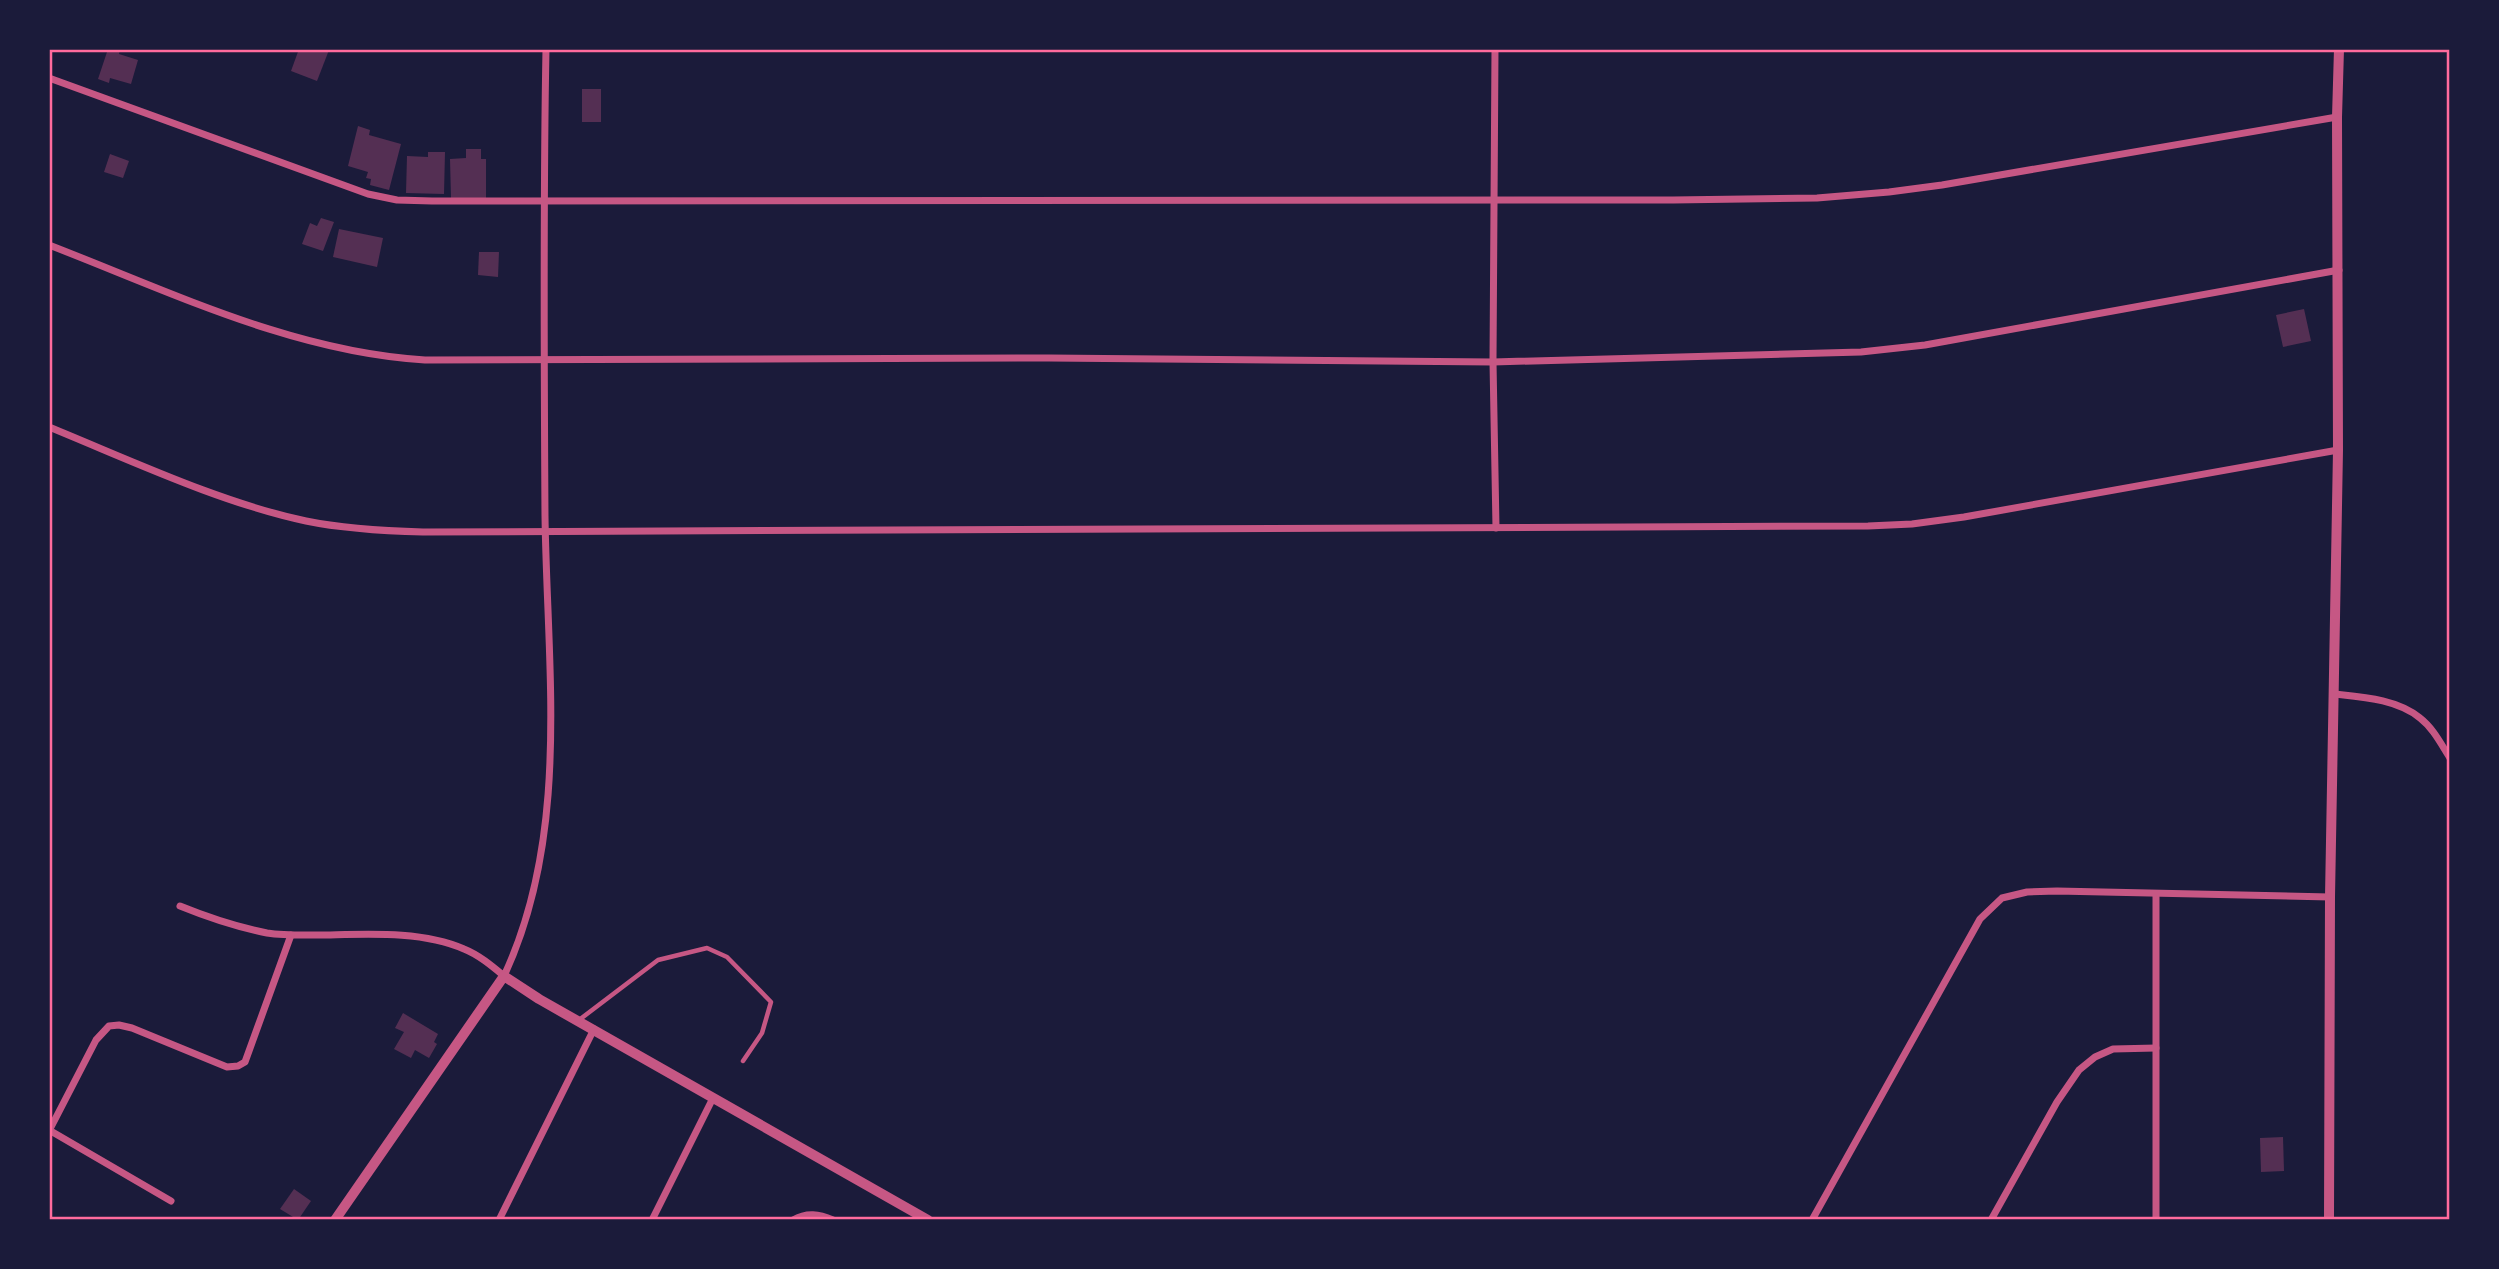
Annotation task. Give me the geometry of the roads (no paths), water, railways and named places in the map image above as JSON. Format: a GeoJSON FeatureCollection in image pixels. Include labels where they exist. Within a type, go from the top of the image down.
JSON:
{"type":"FeatureCollection","features":[{"type":"Feature","properties":{"kind":"street"},"geometry":{"type":"LineString","coordinates":[[335,1220],[504,976],[515,952],[531,898],[544,830],[549,778],[551,645],[546,532],[544,359],[546,49]]}},
{"type":"Feature","properties":{"kind":"street"},"geometry":{"type":"LineString","coordinates":[[1495,49],[1493,362],[1496,528]]}},
{"type":"Feature","properties":{"kind":"street"},"geometry":{"type":"LineString","coordinates":[[2329,1220],[2330,897],[2338,450],[2339,49]]}},
{"type":"Feature","properties":{"kind":"street"},"geometry":{"type":"LineString","coordinates":[[49,78],[368,194],[397,200],[1816,198],[1942,186],[2337,117]]}},
{"type":"Feature","properties":{"kind":"street"},"geometry":{"type":"LineString","coordinates":[[49,244],[233,317],[306,341],[387,358],[425,360],[1049,358],[1493,362],[1861,352],[1936,343],[2339,270]]}},
{"type":"Feature","properties":{"kind":"street"},"geometry":{"type":"LineString","coordinates":[[49,427],[236,502],[306,521],[362,530],[423,532],[1912,524],[2338,450]]}},
{"type":"Feature","properties":{"kind":"street"},"geometry":{"type":"LineString","coordinates":[[2334,694],[2391,703],[2419,716],[2433,731],[2450,758]]}},
{"type":"Feature","properties":{"kind":"street"},"geometry":{"type":"LineString","coordinates":[[1812,1220],[1980,919],[2002,898],[2027,892],[2330,897]]}},
{"type":"Feature","properties":{"kind":"street"},"geometry":{"type":"LineString","coordinates":[[2156,894],[2156,1220]]}},
{"type":"Feature","properties":{"kind":"street"},"geometry":{"type":"LineString","coordinates":[[180,906],[256,930],[291,935],[358,934],[440,941],[465,949],[539,999],[928,1220]]}},
{"type":"Feature","properties":{"kind":"street"},"geometry":{"type":"LineString","coordinates":[[171,1201],[49,1130],[88,1054],[101,1033],[109,1026],[132,1028],[228,1066],[238,1066],[245,1062],[291,935]]}},
{"type":"Feature","properties":{"kind":"street"},"geometry":{"type":"LineString","coordinates":[[499,1220],[594,1029]]}},
{"type":"Feature","properties":{"kind":"street"},"geometry":{"type":"LineString","coordinates":[[1992,1220],[2057,1102],[2079,1070],[2095,1057],[2113,1049],[2156,1048]]}},
{"type":"Feature","properties":{"kind":"street"},"geometry":{"type":"LineString","coordinates":[[652,1220],[713,1098]]}},
{"type":"Feature","properties":{"kind":"street"},"geometry":{"type":"LineString","coordinates":[[793,1220],[807,1214],[833,1220]]}},
{"type":"Feature","properties":{"kind":"lane"},"geometry":{"type":"LineString","coordinates":[[578,1020],[658,960],[708,948],[727,957],[771,1002],[762,1033],[743,1060]]}}]}
